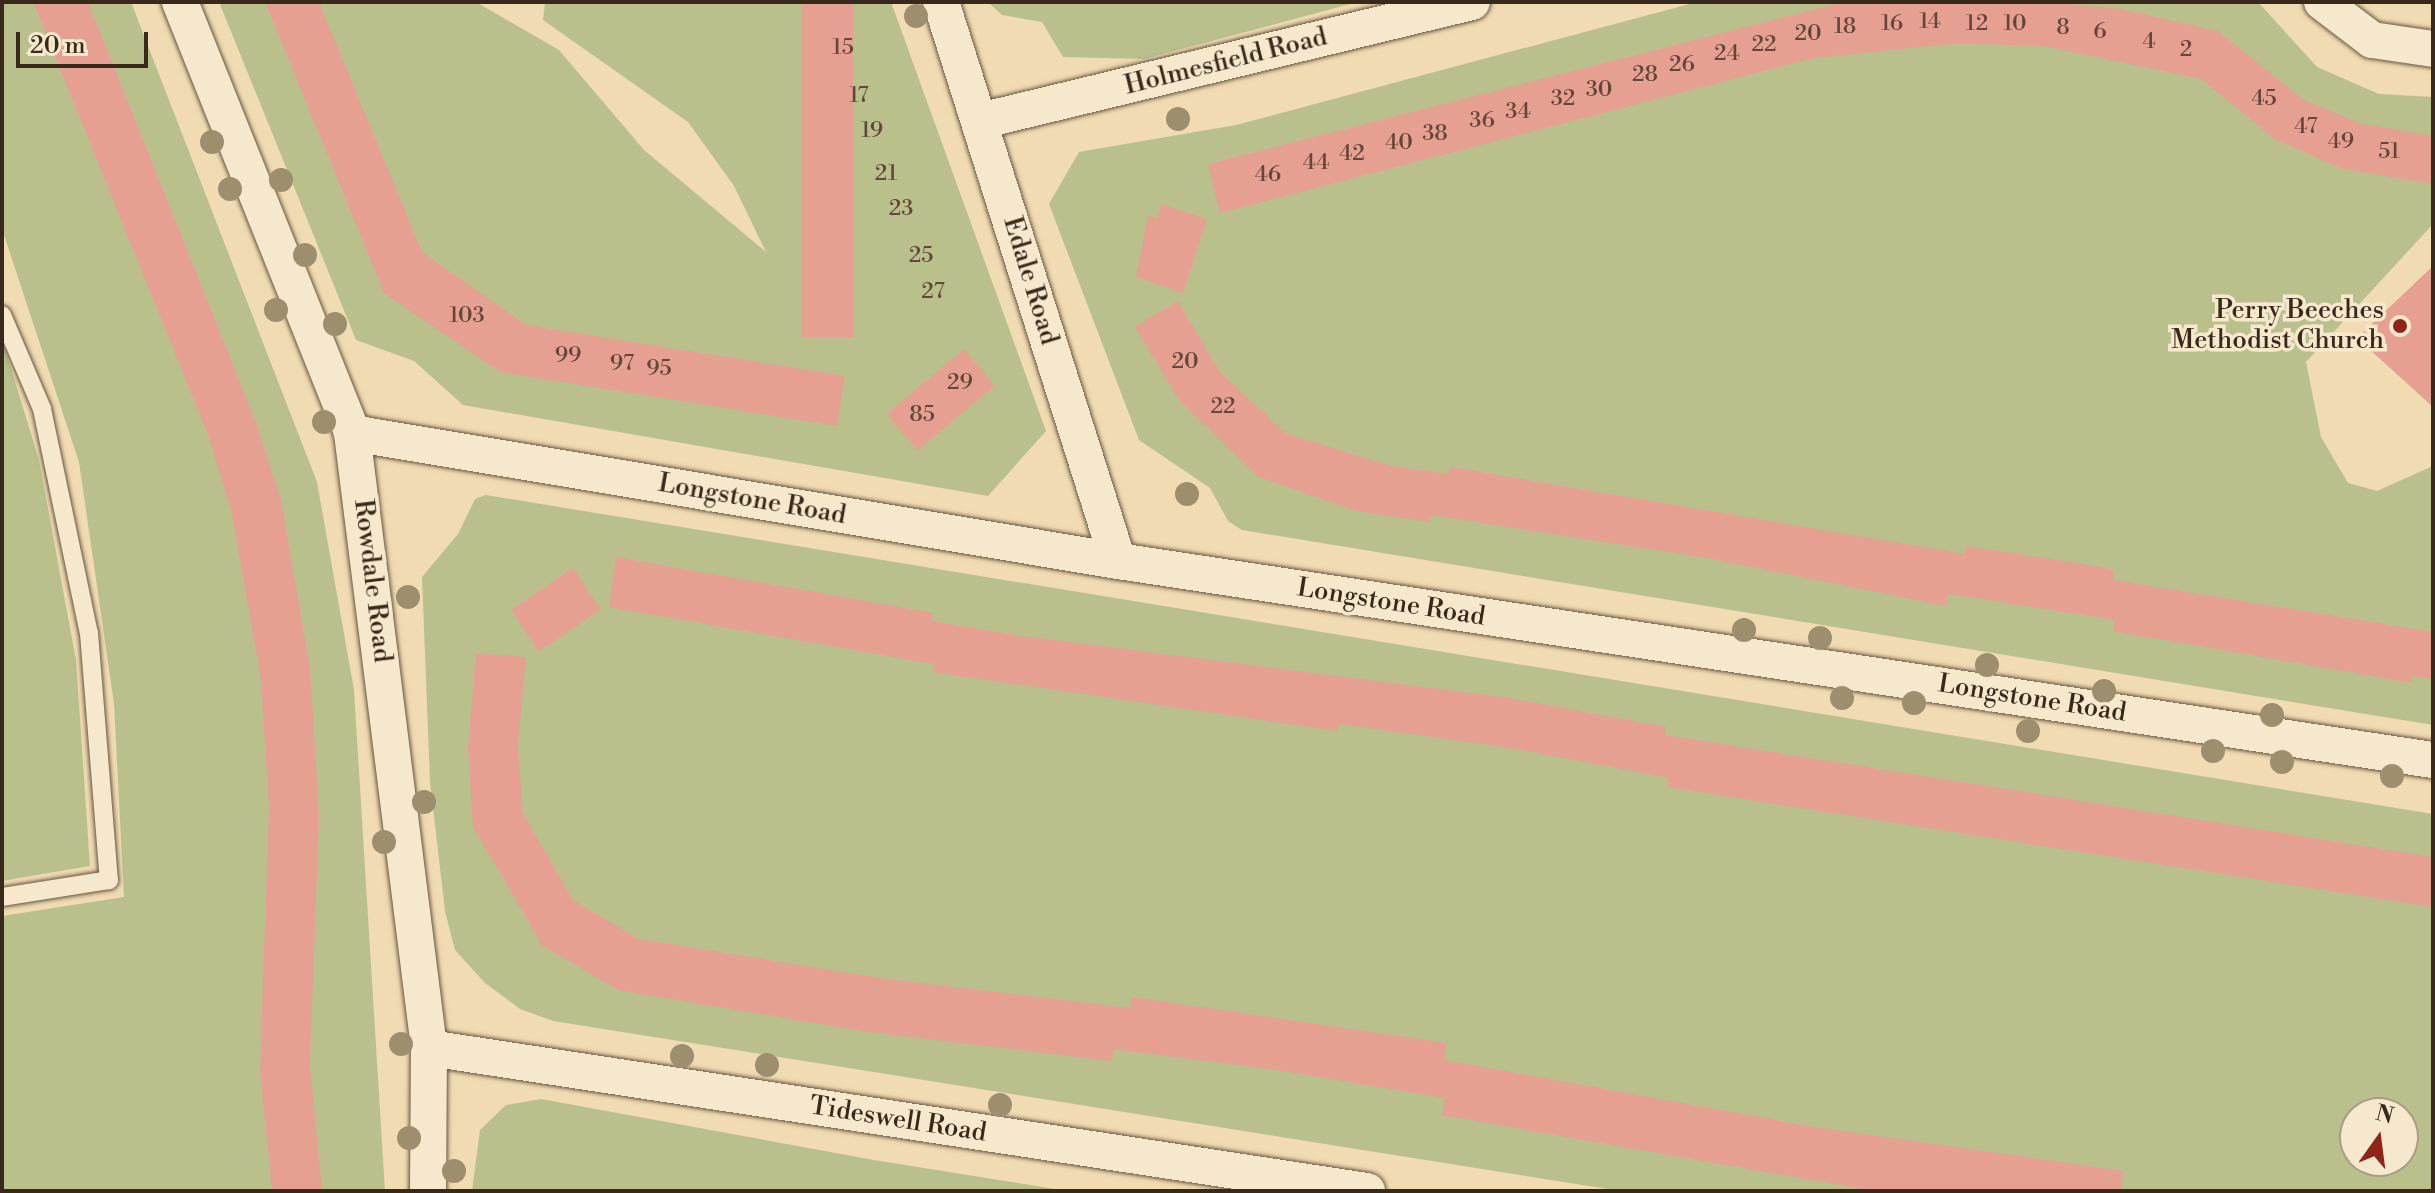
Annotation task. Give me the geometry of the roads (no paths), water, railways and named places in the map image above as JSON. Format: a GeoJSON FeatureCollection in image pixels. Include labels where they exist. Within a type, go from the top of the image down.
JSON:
{"type":"FeatureCollection","features":[{"type":"Feature","properties":{"kind":"street","name":"Rowdale Road"},"geometry":{"type":"LineString","coordinates":[[180,2],[352,433],[429,1048],[428,1191]]}},
{"type":"Feature","properties":{"kind":"street","name":"Edale Road"},"geometry":{"type":"LineString","coordinates":[[941,2],[1118,561]]}},
{"type":"Feature","properties":{"kind":"street","name":"Holmesfield Road"},"geometry":{"type":"LineString","coordinates":[[980,121],[1472,2]]}},
{"type":"Feature","properties":{"kind":"street"},"geometry":{"type":"LineString","coordinates":[[2322,2],[2372,40],[2433,49]]}},
{"type":"Feature","properties":{"kind":"street","name":"Longstone Road"},"geometry":{"type":"LineString","coordinates":[[352,433],[1118,561],[2433,760]]}},
{"type":"Feature","properties":{"kind":"street","name":"Tideswell Road"},"geometry":{"type":"LineString","coordinates":[[429,1048],[1367,1191]]}},
{"type":"Feature","properties":{"kind":"lane"},"geometry":{"type":"LineString","coordinates":[[2,315],[42,409],[89,633],[109,880],[2,897]]}},
{"type":"Feature","properties":{"kind":"place","name":"Perry Beeches Methodist Church"},"geometry":{"type":"Point","coordinates":[2400,326]}}]}
